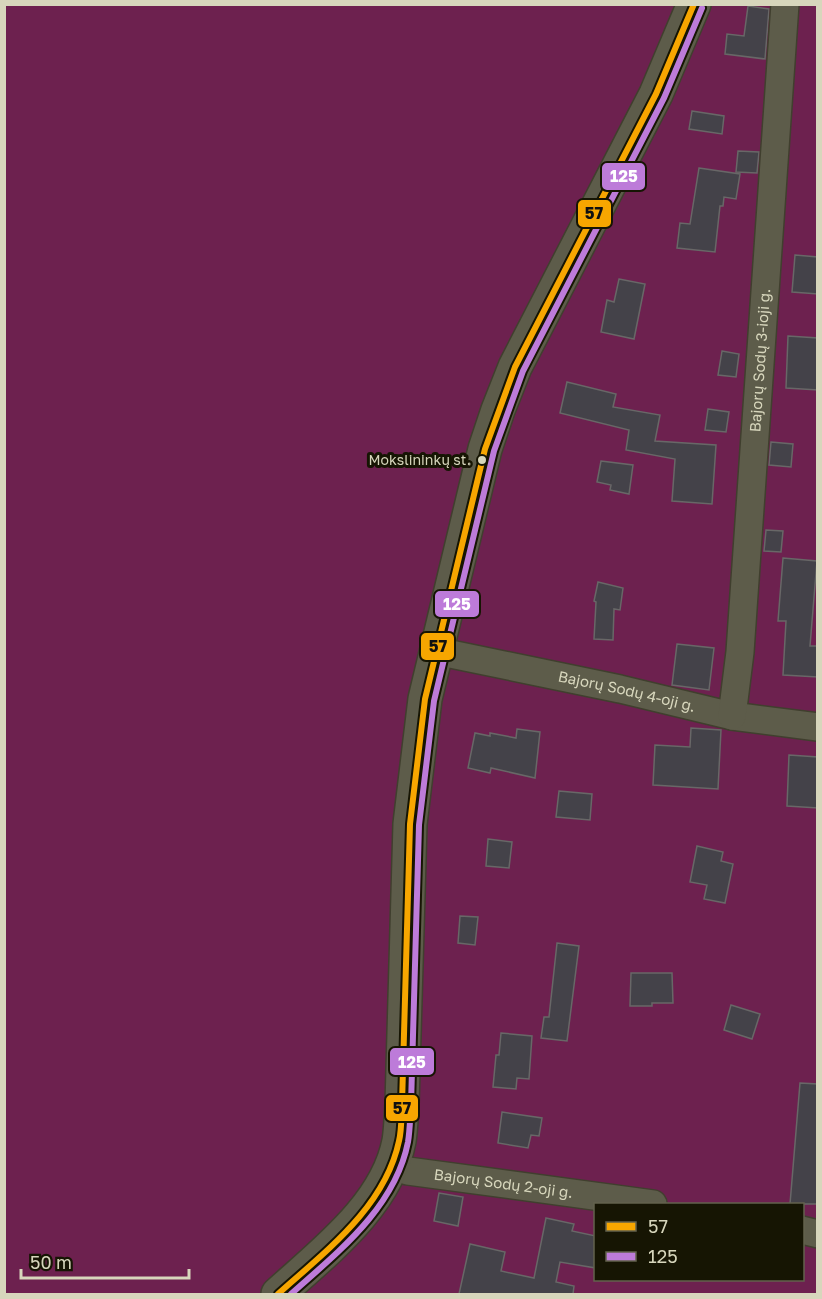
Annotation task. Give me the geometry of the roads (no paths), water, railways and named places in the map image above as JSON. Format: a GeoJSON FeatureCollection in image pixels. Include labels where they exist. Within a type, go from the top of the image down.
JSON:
{"type":"FeatureCollection","features":[{"type":"Feature","properties":{"kind":"street"},"geometry":{"type":"LineString","coordinates":[[278,1294],[352,1225],[374,1198],[391,1166],[399,1142],[410,824],[425,699],[472,501],[498,410],[515,367],[656,94],[694,4]]}},
{"type":"Feature","properties":{"kind":"street","name":"Bajorų Sodų 3-ioji g."},"geometry":{"type":"LineString","coordinates":[[732,716],[741,641],[785,4]]}},
{"type":"Feature","properties":{"kind":"street","name":"Bajorų Sodų 4-oji g."},"geometry":{"type":"LineString","coordinates":[[436,651],[620,688],[732,716],[818,727]]}},
{"type":"Feature","properties":{"kind":"street","name":"Bajorų Sodų 2-oji g."},"geometry":{"type":"LineString","coordinates":[[391,1166],[408,1171],[646,1203]]}},
{"type":"Feature","properties":{"kind":"place","name":"Mokslininkų st."},"geometry":{"type":"Point","coordinates":[482,460]}}]}
